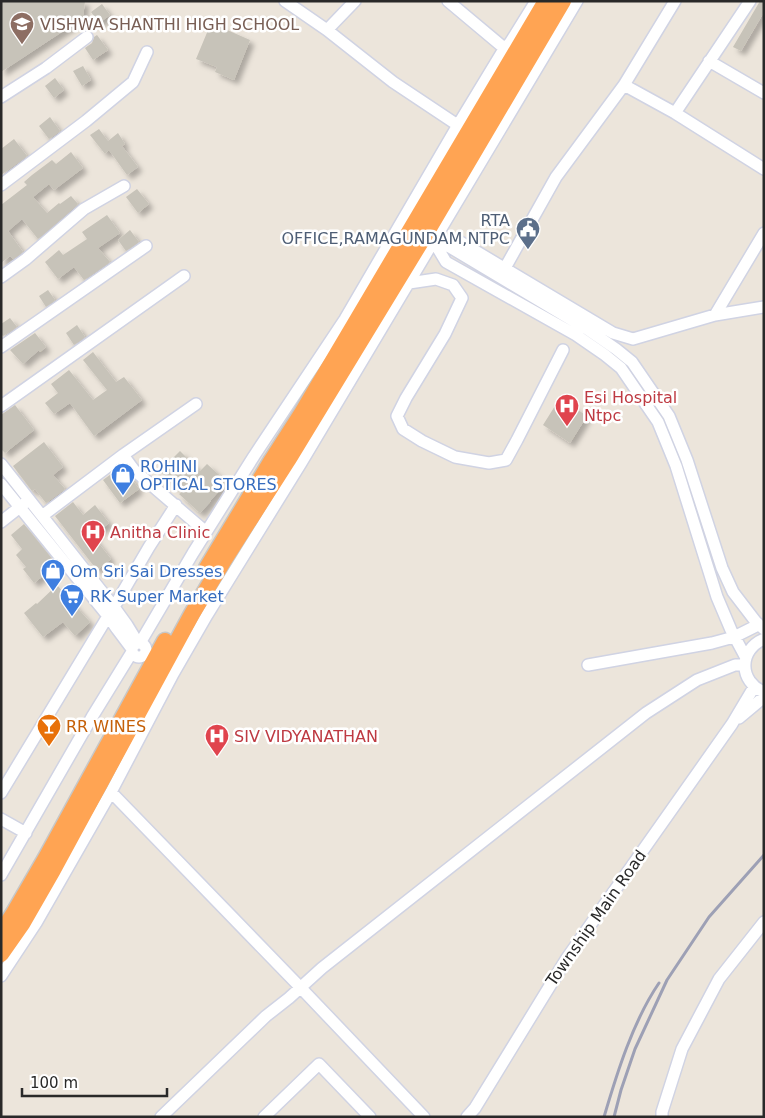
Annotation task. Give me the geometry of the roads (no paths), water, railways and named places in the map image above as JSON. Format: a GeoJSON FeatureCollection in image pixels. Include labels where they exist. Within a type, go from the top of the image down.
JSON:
{"type":"FeatureCollection","features":[{"type":"Feature","properties":{"kind":"highway"},"geometry":{"type":"LineString","coordinates":[[247,524],[272,460],[302,412],[384,264],[425,239],[463,129],[563,1]]}},
{"type":"Feature","properties":{"kind":"highway"},"geometry":{"type":"LineString","coordinates":[[1,933],[158,666],[247,524],[295,462],[425,239],[521,57],[537,4]]}},
{"type":"Feature","properties":{"kind":"highway"},"geometry":{"type":"LineString","coordinates":[[1,954],[22,924],[49,877],[158,666]]}},
{"type":"Feature","properties":{"kind":"street"},"geometry":{"type":"LineString","coordinates":[[285,1],[327,30],[393,82],[463,129]]}},
{"type":"Feature","properties":{"kind":"street"},"geometry":{"type":"LineString","coordinates":[[327,30],[354,1]]}},
{"type":"Feature","properties":{"kind":"street"},"geometry":{"type":"LineString","coordinates":[[448,1],[521,57],[576,1]]}},
{"type":"Feature","properties":{"kind":"street"},"geometry":{"type":"LineString","coordinates":[[505,268],[556,177],[624,84],[675,1]]}},
{"type":"Feature","properties":{"kind":"street"},"geometry":{"type":"LineString","coordinates":[[675,113],[750,1]]}},
{"type":"Feature","properties":{"kind":"street"},"geometry":{"type":"LineString","coordinates":[[1,97],[46,68],[87,36]]}},
{"type":"Feature","properties":{"kind":"street"},"geometry":{"type":"LineString","coordinates":[[1,185],[133,82],[147,52]]}},
{"type":"Feature","properties":{"kind":"street"},"geometry":{"type":"LineString","coordinates":[[709,61],[764,93]]}},
{"type":"Feature","properties":{"kind":"street"},"geometry":{"type":"LineString","coordinates":[[624,84],[764,168]]}},
{"type":"Feature","properties":{"kind":"street"},"geometry":{"type":"LineString","coordinates":[[1,277],[26,259],[84,209],[124,186]]}},
{"type":"Feature","properties":{"kind":"street"},"geometry":{"type":"LineString","coordinates":[[715,315],[764,233]]}},
{"type":"Feature","properties":{"kind":"street"},"geometry":{"type":"LineString","coordinates":[[425,239],[446,262],[576,335],[621,368],[658,422],[676,466],[718,598],[745,661],[747,677],[759,690]]}},
{"type":"Feature","properties":{"kind":"street"},"geometry":{"type":"LineString","coordinates":[[425,239],[457,240],[613,333],[633,339],[715,315],[764,307]]}},
{"type":"Feature","properties":{"kind":"street"},"geometry":{"type":"LineString","coordinates":[[295,462],[409,283],[425,239]]}},
{"type":"Feature","properties":{"kind":"street"},"geometry":{"type":"LineString","coordinates":[[425,239],[587,329],[632,362],[670,416],[687,460],[722,568],[733,592],[761,627],[712,643],[588,665]]}},
{"type":"Feature","properties":{"kind":"street"},"geometry":{"type":"LineString","coordinates":[[1,347],[146,246]]}},
{"type":"Feature","properties":{"kind":"street"},"geometry":{"type":"LineString","coordinates":[[436,279],[446,262]]}},
{"type":"Feature","properties":{"kind":"street"},"geometry":{"type":"LineString","coordinates":[[1,875],[92,717],[206,532],[254,456],[384,264]]}},
{"type":"Feature","properties":{"kind":"street"},"geometry":{"type":"LineString","coordinates":[[1,406],[184,276]]}},
{"type":"Feature","properties":{"kind":"street"},"geometry":{"type":"LineString","coordinates":[[409,283],[436,279],[453,285],[462,298],[444,334],[397,416],[403,429],[422,441],[455,457],[489,463],[506,460],[563,350]]}},
{"type":"Feature","properties":{"kind":"street"},"geometry":{"type":"LineString","coordinates":[[42,516],[123,455],[196,404]]}},
{"type":"Feature","properties":{"kind":"street"},"geometry":{"type":"LineString","coordinates":[[123,455],[134,470],[206,532]]}},
{"type":"Feature","properties":{"kind":"street"},"geometry":{"type":"LineString","coordinates":[[1,464],[24,503],[111,612]]}},
{"type":"Feature","properties":{"kind":"street"},"geometry":{"type":"LineString","coordinates":[[1,484],[42,516],[111,612],[117,629],[136,647]]}},
{"type":"Feature","properties":{"kind":"street"},"geometry":{"type":"LineString","coordinates":[[1,522],[24,503]]}},
{"type":"Feature","properties":{"kind":"street"},"geometry":{"type":"LineString","coordinates":[[1,793],[149,547],[176,506]]}},
{"type":"Feature","properties":{"kind":"street"},"geometry":{"type":"LineString","coordinates":[[161,1117],[271,1012],[322,968],[646,713],[697,680],[745,661],[756,643],[764,640]]}},
{"type":"Feature","properties":{"kind":"street"},"geometry":{"type":"LineString","coordinates":[[1,976],[36,923],[111,792],[158,666],[134,656],[136,647]]}},
{"type":"Feature","properties":{"kind":"street","name":"Township Main Road"},"geometry":{"type":"LineString","coordinates":[[467,1117],[475,1108],[567,958],[732,724],[759,690]]}},
{"type":"Feature","properties":{"kind":"street","name":"Township Main Road"},"geometry":{"type":"LineString","coordinates":[[732,724],[764,698]]}},
{"type":"Feature","properties":{"kind":"street"},"geometry":{"type":"LineString","coordinates":[[111,792],[424,1117]]}},
{"type":"Feature","properties":{"kind":"street"},"geometry":{"type":"LineString","coordinates":[[1,819],[26,833]]}},
{"type":"Feature","properties":{"kind":"street"},"geometry":{"type":"LineString","coordinates":[[662,1117],[682,1049],[719,979],[764,922]]}},
{"type":"Feature","properties":{"kind":"street"},"geometry":{"type":"LineString","coordinates":[[264,1117],[319,1064],[370,1117]]}},
{"type":"Feature","properties":{"kind":"railway"},"geometry":{"type":"LineString","coordinates":[[614,1117],[635,1049],[667,980],[709,917],[764,855]]}},
{"type":"Feature","properties":{"kind":"railway"},"geometry":{"type":"LineString","coordinates":[[604,1117],[620,1065],[634,1030],[659,983]]}},
{"type":"Feature","properties":{"kind":"place","name":"VISHWA SHANTHI HIGH SCHOOL"},"geometry":{"type":"Point","coordinates":[22,45]}},
{"type":"Feature","properties":{"kind":"place","name":"RTA OFFICE,RAMAGUNDAM,NTPC"},"geometry":{"type":"Point","coordinates":[528,250]}},
{"type":"Feature","properties":{"kind":"place","name":"Esi Hospital Ntpc"},"geometry":{"type":"Point","coordinates":[567,427]}},
{"type":"Feature","properties":{"kind":"place","name":"ROHINI OPTICAL STORES"},"geometry":{"type":"Point","coordinates":[123,496]}},
{"type":"Feature","properties":{"kind":"place","name":"Anitha Clinic"},"geometry":{"type":"Point","coordinates":[93,553]}},
{"type":"Feature","properties":{"kind":"place","name":"Om Sri Sai Dresses"},"geometry":{"type":"Point","coordinates":[53,592]}},
{"type":"Feature","properties":{"kind":"place","name":"RK Super Market"},"geometry":{"type":"Point","coordinates":[72,617]}},
{"type":"Feature","properties":{"kind":"place","name":"RR WINES"},"geometry":{"type":"Point","coordinates":[49,747]}},
{"type":"Feature","properties":{"kind":"place","name":"SIV VIDYANATHAN"},"geometry":{"type":"Point","coordinates":[217,757]}}]}
